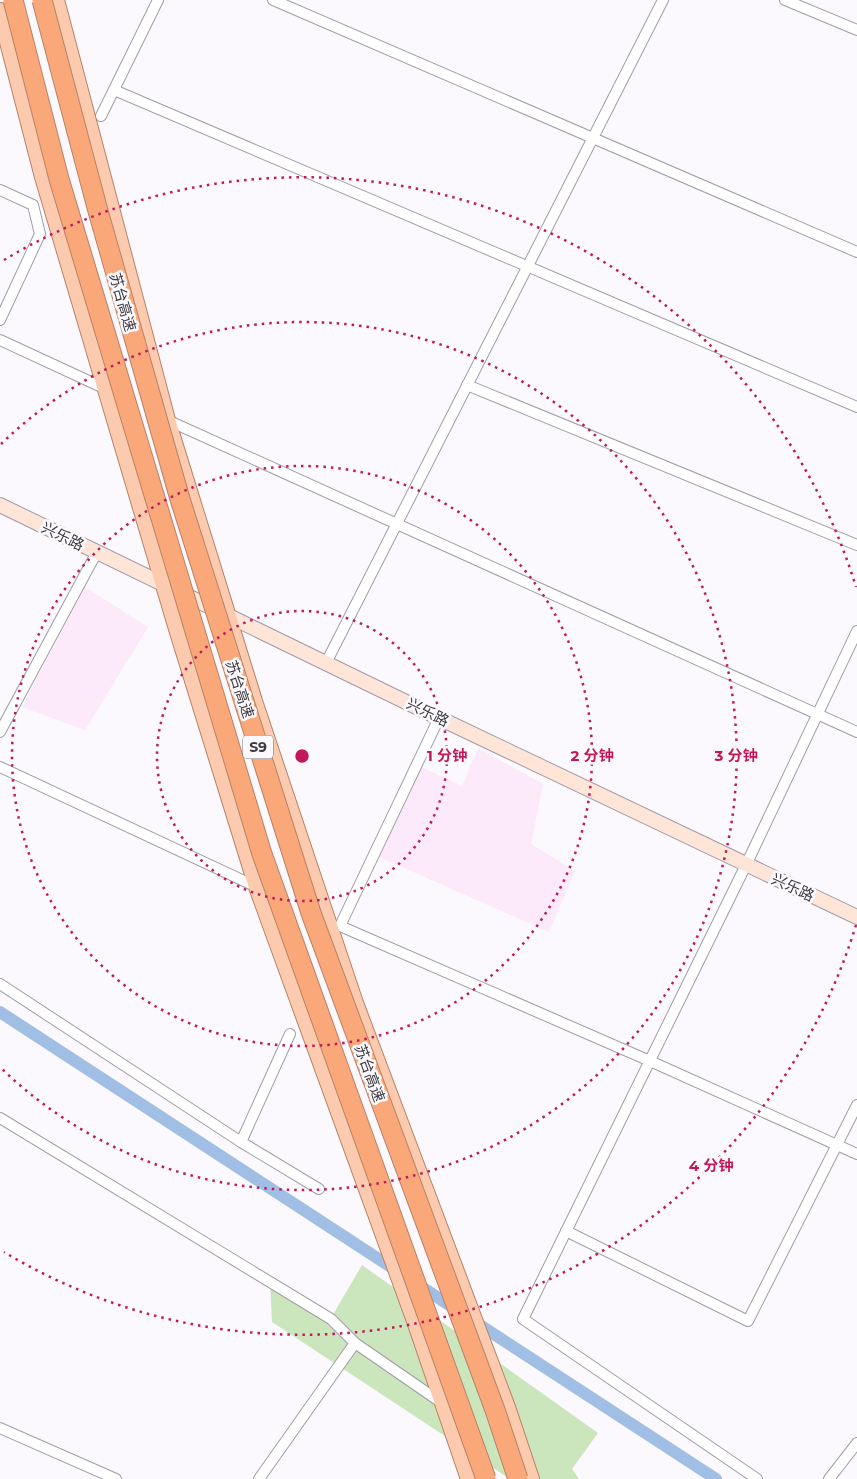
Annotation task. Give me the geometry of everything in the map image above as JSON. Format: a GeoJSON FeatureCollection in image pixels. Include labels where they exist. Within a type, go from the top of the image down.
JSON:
{"type":"FeatureCollection","features":[{"type":"Feature","properties":{"kind":"highway","name":"苏台高速"},"geometry":{"type":"LineString","coordinates":[[13,0],[59,179],[262,854],[486,1479]]}},
{"type":"Feature","properties":{"kind":"highway","name":"苏台高速"},"geometry":{"type":"LineString","coordinates":[[42,0],[98,211],[180,499],[311,914],[488,1392],[518,1479]]}},
{"type":"Feature","properties":{"kind":"main road"},"geometry":{"type":"LineString","coordinates":[[56,0],[167,420],[254,701],[355,1003],[460,1282],[531,1479]]}},
{"type":"Feature","properties":{"kind":"main road"},"geometry":{"type":"LineString","coordinates":[[0,11],[43,177],[164,585],[257,887],[445,1404],[469,1479]]}},
{"type":"Feature","properties":{"kind":"main road","name":"兴乐路"},"geometry":{"type":"LineString","coordinates":[[0,505],[439,718],[857,917]]}},
{"type":"Feature","properties":{"kind":"street"},"geometry":{"type":"LineString","coordinates":[[101,116],[158,0]]}},
{"type":"Feature","properties":{"kind":"street"},"geometry":{"type":"LineString","coordinates":[[272,0],[857,252]]}},
{"type":"Feature","properties":{"kind":"street"},"geometry":{"type":"LineString","coordinates":[[326,663],[663,0]]}},
{"type":"Feature","properties":{"kind":"street"},"geometry":{"type":"LineString","coordinates":[[786,0],[857,30]]}},
{"type":"Feature","properties":{"kind":"street"},"geometry":{"type":"LineString","coordinates":[[114,90],[857,407]]}},
{"type":"Feature","properties":{"kind":"street"},"geometry":{"type":"LineString","coordinates":[[0,190],[33,205],[40,234],[0,320]]}},
{"type":"Feature","properties":{"kind":"street"},"geometry":{"type":"LineString","coordinates":[[0,340],[106,389]]}},
{"type":"Feature","properties":{"kind":"street"},"geometry":{"type":"LineString","coordinates":[[467,385],[857,544]]}},
{"type":"Feature","properties":{"kind":"street"},"geometry":{"type":"LineString","coordinates":[[167,420],[857,732]]}},
{"type":"Feature","properties":{"kind":"street"},"geometry":{"type":"LineString","coordinates":[[0,732],[97,552]]}},
{"type":"Feature","properties":{"kind":"street"},"geometry":{"type":"LineString","coordinates":[[757,1479],[524,1319],[746,865],[857,631]]}},
{"type":"Feature","properties":{"kind":"street"},"geometry":{"type":"LineString","coordinates":[[439,718],[340,926],[650,1061],[857,1154]]}},
{"type":"Feature","properties":{"kind":"street"},"geometry":{"type":"LineString","coordinates":[[0,767],[257,887]]}},
{"type":"Feature","properties":{"kind":"street"},"geometry":{"type":"LineString","coordinates":[[0,984],[241,1142],[319,1189]]}},
{"type":"Feature","properties":{"kind":"street"},"geometry":{"type":"LineString","coordinates":[[241,1142],[290,1034]]}},
{"type":"Feature","properties":{"kind":"street"},"geometry":{"type":"LineString","coordinates":[[566,1231],[748,1320],[857,1105]]}},
{"type":"Feature","properties":{"kind":"street"},"geometry":{"type":"LineString","coordinates":[[0,1118],[331,1318],[355,1343],[445,1404]]}},
{"type":"Feature","properties":{"kind":"street"},"geometry":{"type":"LineString","coordinates":[[259,1479],[355,1343]]}},
{"type":"Feature","properties":{"kind":"street"},"geometry":{"type":"LineString","coordinates":[[0,1428],[116,1479]]}},
{"type":"Feature","properties":{"kind":"street"},"geometry":{"type":"LineString","coordinates":[[829,1479],[857,1442]]}},
{"type":"Feature","properties":{"kind":"shaded area"},"geometry":{"type":"Polygon","coordinates":[[[85,587],[148,627],[85,730],[22,707],[85,587]]]}},
{"type":"Feature","properties":{"kind":"shaded area"},"geometry":{"type":"Polygon","coordinates":[[[478,748],[543,784],[531,844],[575,871],[549,932],[375,855],[417,765],[462,786],[478,748]]]}},
{"type":"Feature","properties":{"kind":"green space"},"geometry":{"type":"Polygon","coordinates":[[[362,1265],[598,1433],[572,1469],[579,1479],[510,1479],[272,1322],[270,1281],[331,1318],[362,1265]]]}},
{"type":"Feature","properties":{"kind":"waterway"},"geometry":{"type":"LineString","coordinates":[[0,1012],[716,1479]]}}]}
